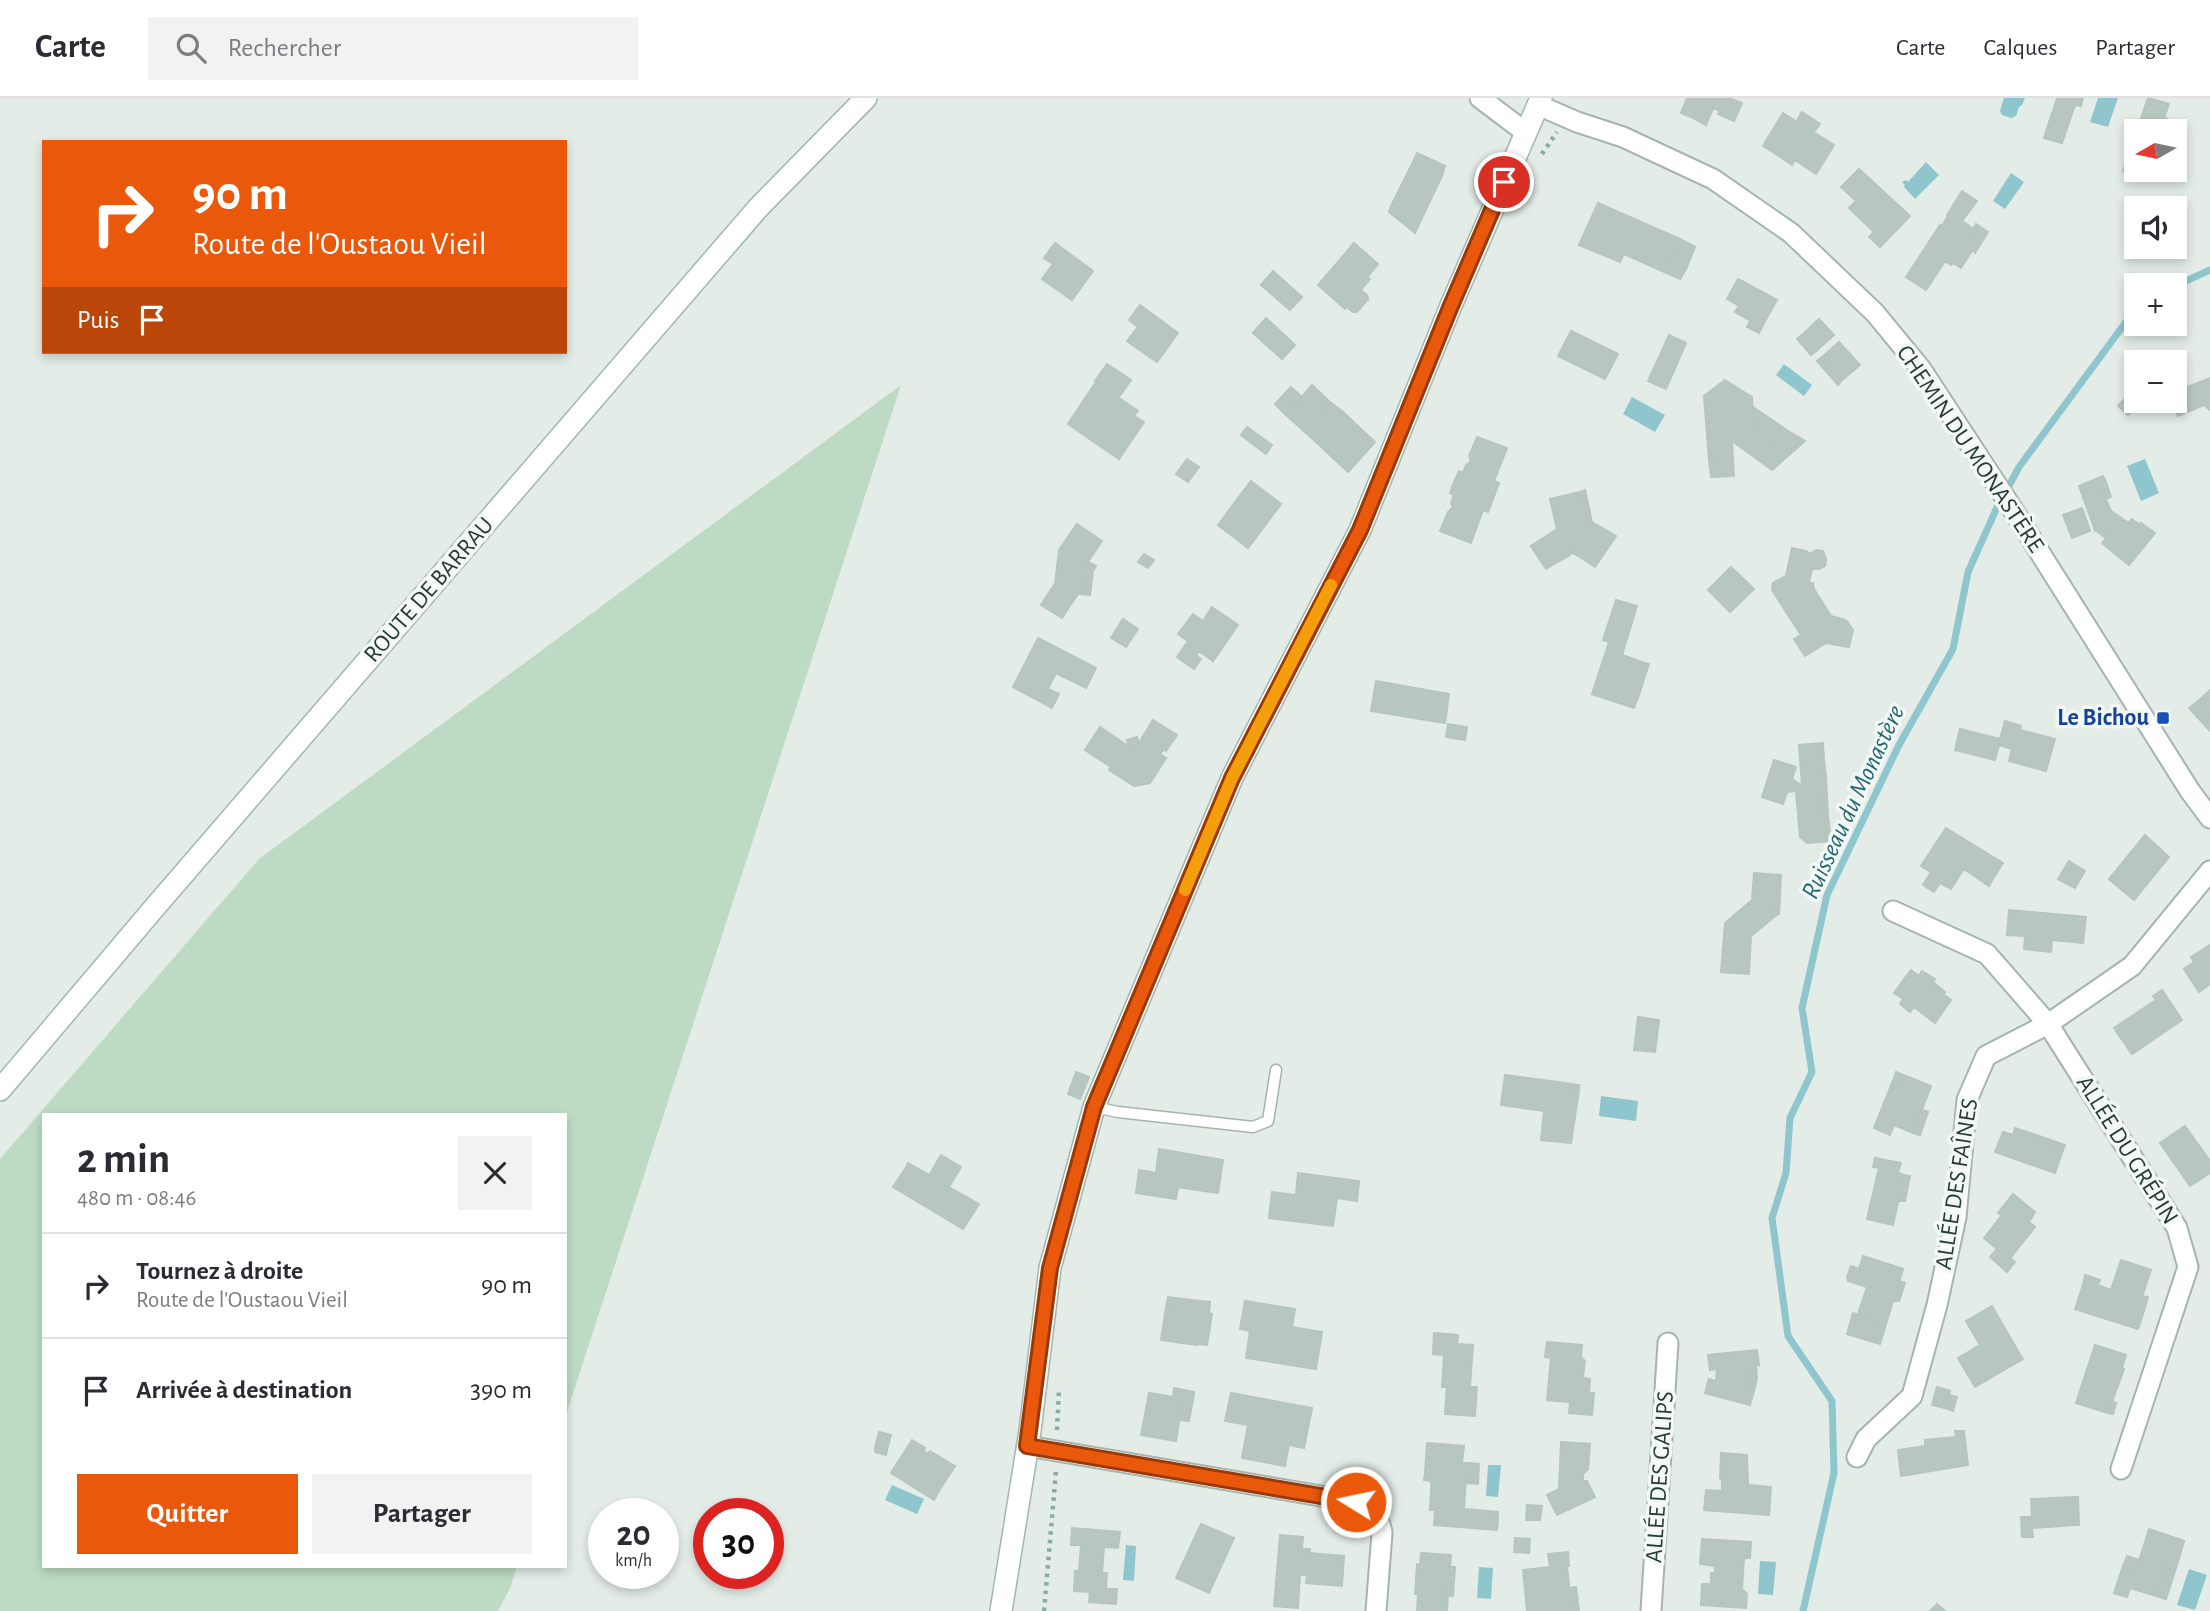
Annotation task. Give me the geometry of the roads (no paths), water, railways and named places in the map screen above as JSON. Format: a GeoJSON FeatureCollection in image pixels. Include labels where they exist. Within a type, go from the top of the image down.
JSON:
{"type":"FeatureCollection","features":[{"type":"Feature","properties":{"kind":"street","name":"ROUTE DE BARRAU"},"geometry":{"type":"LineString","coordinates":[[0,1090],[758,208],[866,98]]}},
{"type":"Feature","properties":{"kind":"street"},"geometry":{"type":"LineString","coordinates":[[1480,98],[1525,132]]}},
{"type":"Feature","properties":{"kind":"street"},"geometry":{"type":"LineString","coordinates":[[1001,1611],[1027,1446],[1050,1268],[1094,1107],[1232,778],[1360,530],[1450,308],[1540,102]]}},
{"type":"Feature","properties":{"kind":"street","name":"CHEMIN DU MONASTÈRE"},"geometry":{"type":"LineString","coordinates":[[1540,102],[1562,116],[1623,137],[1713,178],[1791,233],[1875,313],[1928,380],[2190,791],[2210,818]]}},
{"type":"Feature","properties":{"kind":"street","name":"ALLÉE DES FAÎNES"},"geometry":{"type":"LineString","coordinates":[[1857,1457],[1867,1439],[1912,1395],[1937,1305],[1956,1217],[1967,1100],[1986,1056],[2048,1024],[2132,966],[2210,871]]}},
{"type":"Feature","properties":{"kind":"street","name":"ALLÉE DU GRÉPIN"},"geometry":{"type":"LineString","coordinates":[[1893,911],[1987,954],[2048,1024],[2177,1228],[2188,1267],[2121,1469]]}},
{"type":"Feature","properties":{"kind":"street","name":"ALLÉE DES GALIPS"},"geometry":{"type":"LineString","coordinates":[[1651,1611],[1668,1343]]}},
{"type":"Feature","properties":{"kind":"street"},"geometry":{"type":"LineString","coordinates":[[1027,1446],[1356,1502],[1368,1509],[1381,1526],[1376,1611]]}},
{"type":"Feature","properties":{"kind":"lane"},"geometry":{"type":"LineString","coordinates":[[1094,1107],[1254,1127],[1268,1121],[1276,1070]]}},
{"type":"Feature","properties":{"kind":"water"},"geometry":{"type":"Polygon","coordinates":[[[2004,98],[2025,98],[2016,116],[2011,118],[2002,115],[2000,111],[2004,98]]]}},
{"type":"Feature","properties":{"kind":"water"},"geometry":{"type":"Polygon","coordinates":[[[2098,98],[2118,98],[2108,127],[2090,122],[2098,98]]]}},
{"type":"Feature","properties":{"kind":"water"},"geometry":{"type":"Polygon","coordinates":[[[1926,162],[1939,175],[1915,199],[1902,182],[1908,182],[1926,162]]]}},
{"type":"Feature","properties":{"kind":"water"},"geometry":{"type":"Polygon","coordinates":[[[2011,173],[2024,182],[2005,209],[1993,201],[2011,173]]]}},
{"type":"Feature","properties":{"kind":"water"},"geometry":{"type":"Polygon","coordinates":[[[1784,364],[1812,385],[1804,396],[1776,375],[1784,364]]]}},
{"type":"Feature","properties":{"kind":"water"},"geometry":{"type":"Polygon","coordinates":[[[1632,397],[1665,415],[1655,432],[1623,414],[1632,397]]]}},
{"type":"Feature","properties":{"kind":"water"},"geometry":{"type":"Polygon","coordinates":[[[2145,459],[2159,493],[2141,501],[2127,466],[2145,459]]]}},
{"type":"Feature","properties":{"kind":"water"},"geometry":{"type":"Polygon","coordinates":[[[1601,1096],[1638,1101],[1636,1121],[1599,1116],[1601,1096]]]}},
{"type":"Feature","properties":{"kind":"water"},"geometry":{"type":"Polygon","coordinates":[[[1488,1465],[1501,1465],[1498,1497],[1486,1496],[1488,1465]]]}},
{"type":"Feature","properties":{"kind":"water"},"geometry":{"type":"Polygon","coordinates":[[[892,1485],[924,1499],[917,1514],[885,1500],[892,1485]]]}},
{"type":"Feature","properties":{"kind":"water"},"geometry":{"type":"Polygon","coordinates":[[[1126,1545],[1136,1546],[1134,1581],[1123,1580],[1126,1545]]]}},
{"type":"Feature","properties":{"kind":"water"},"geometry":{"type":"Polygon","coordinates":[[[1760,1561],[1776,1562],[1773,1595],[1758,1594],[1760,1561]]]}},
{"type":"Feature","properties":{"kind":"water"},"geometry":{"type":"Polygon","coordinates":[[[1479,1567],[1493,1568],[1491,1599],[1477,1598],[1479,1567]]]}},
{"type":"Feature","properties":{"kind":"water"},"geometry":{"type":"Polygon","coordinates":[[[2189,1569],[2207,1575],[2195,1610],[2177,1605],[2189,1569]]]}},
{"type":"Feature","properties":{"kind":"waterway","name":"Ruisseau du Monastère"},"geometry":{"type":"LineString","coordinates":[[2187,281],[2210,270]]}},
{"type":"Feature","properties":{"kind":"waterway","name":"Ruisseau du Monastère"},"geometry":{"type":"LineString","coordinates":[[2009,486],[2019,467],[2124,325]]}},
{"type":"Feature","properties":{"kind":"waterway","name":"Ruisseau du Monastère"},"geometry":{"type":"LineString","coordinates":[[1803,1611],[1834,1473],[1832,1401],[1788,1336],[1772,1218],[1786,1173],[1790,1118],[1812,1072],[1802,1008],[1827,895],[1899,745],[1953,649],[1968,572],[1999,503]]}},
{"type":"Feature","properties":{"kind":"place","name":"Le Bichou"},"geometry":{"type":"Point","coordinates":[2163,718]}}]}
